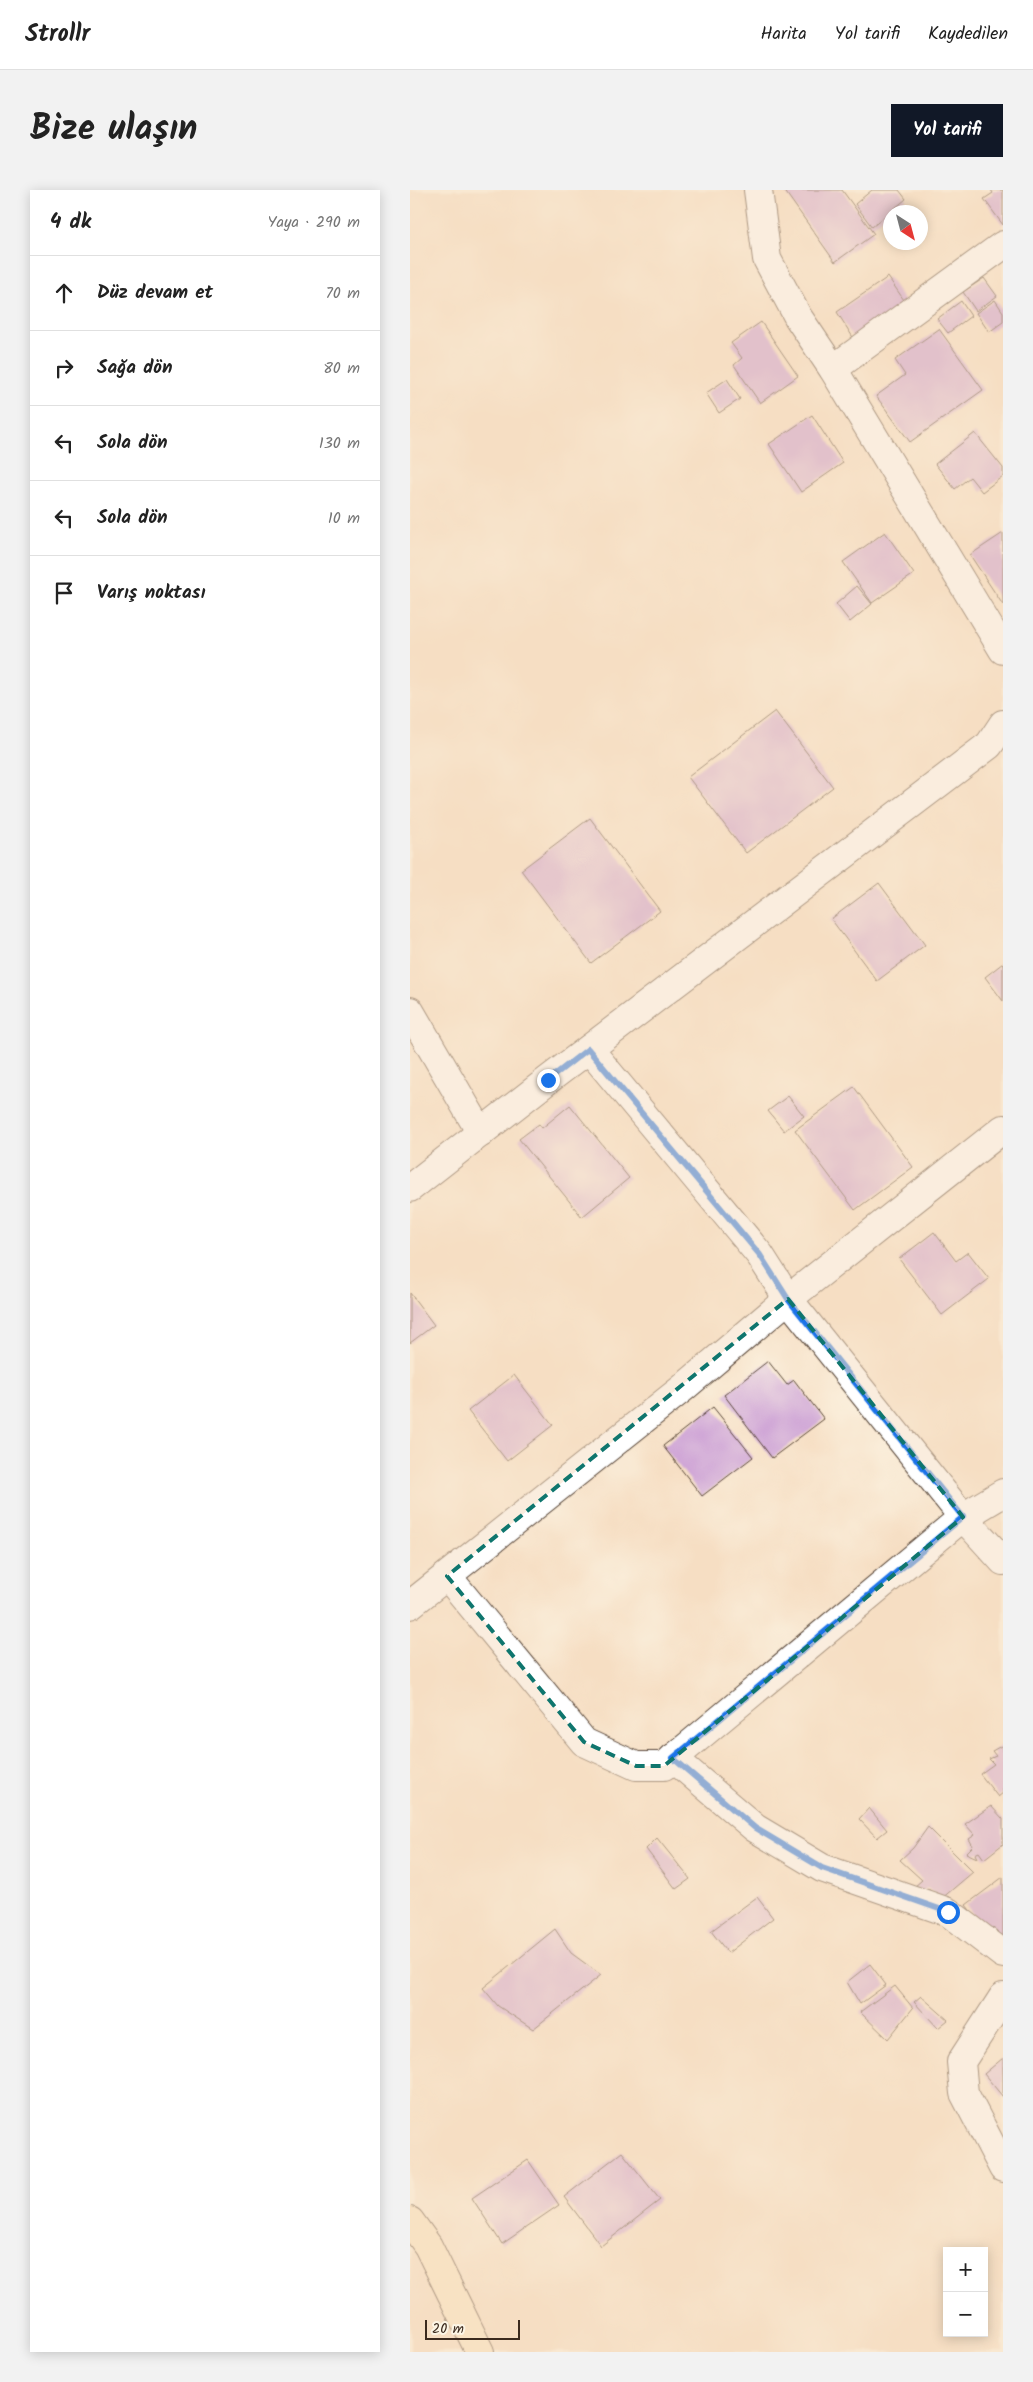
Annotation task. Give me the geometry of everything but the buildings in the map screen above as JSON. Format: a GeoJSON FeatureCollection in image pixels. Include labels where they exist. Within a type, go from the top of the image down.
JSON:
{"type":"FeatureCollection","features":[{"type":"Feature","properties":{"kind":"street"},"geometry":{"type":"LineString","coordinates":[[758,190],[767,259],[798,317],[833,369],[1003,650]]}},
{"type":"Feature","properties":{"kind":"street"},"geometry":{"type":"LineString","coordinates":[[833,369],[1003,245]]}},
{"type":"Feature","properties":{"kind":"street"},"geometry":{"type":"LineString","coordinates":[[410,1188],[588,1049],[989,745],[1003,724]]}},
{"type":"Feature","properties":{"kind":"street"},"geometry":{"type":"LineString","coordinates":[[410,1010],[481,1133]]}},
{"type":"Feature","properties":{"kind":"street"},"geometry":{"type":"LineString","coordinates":[[588,1049],[760,1255],[788,1299],[963,1517],[1003,1561]]}},
{"type":"Feature","properties":{"kind":"street"},"geometry":{"type":"LineString","coordinates":[[410,1605],[676,1394],[788,1299],[1003,1129]]}},
{"type":"Feature","properties":{"kind":"street"},"geometry":{"type":"LineString","coordinates":[[447,1576],[584,1742],[636,1766],[664,1766],[963,1517],[1003,1493]]}},
{"type":"Feature","properties":{"kind":"street"},"geometry":{"type":"LineString","coordinates":[[673,1758],[755,1828],[822,1868],[948,1912],[1003,1954]]}},
{"type":"Feature","properties":{"kind":"street"},"geometry":{"type":"LineString","coordinates":[[1003,1997],[961,2062],[964,2093],[1003,2168]]}},
{"type":"Feature","properties":{"kind":"street"},"geometry":{"type":"LineString","coordinates":[[410,2221],[428,2246],[480,2352]]}},
{"type":"Feature","properties":{"kind":"highlighted area"},"geometry":{"type":"Polygon","coordinates":[[[788,1299],[963,1517],[664,1766],[636,1766],[584,1742],[447,1576],[788,1299]]]}},
{"type":"Feature","properties":{"kind":"route"},"geometry":{"type":"LineString","coordinates":[[548,1080],[588,1049],[760,1255],[788,1299],[963,1517],[673,1758],[755,1828],[822,1868],[948,1912]]}}]}
